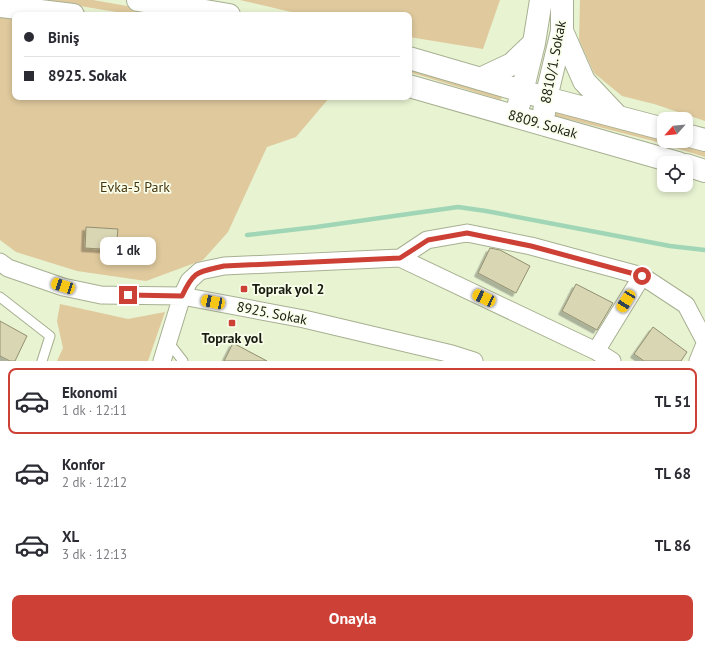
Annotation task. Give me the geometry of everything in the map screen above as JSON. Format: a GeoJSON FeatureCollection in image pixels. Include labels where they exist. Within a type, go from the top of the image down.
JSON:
{"type":"FeatureCollection","features":[{"type":"Feature","properties":{"kind":"street"},"geometry":{"type":"LineString","coordinates":[[138,0],[211,12]]}},
{"type":"Feature","properties":{"kind":"street","name":"8810/1. Sokak"},"geometry":{"type":"LineString","coordinates":[[517,117],[534,43],[541,0]]}},
{"type":"Feature","properties":{"kind":"street","name":"8810/1. Sokak"},"geometry":{"type":"LineString","coordinates":[[542,124],[546,98],[562,31],[562,0]]}},
{"type":"Feature","properties":{"kind":"street"},"geometry":{"type":"LineString","coordinates":[[0,6],[49,12]]}},
{"type":"Feature","properties":{"kind":"street"},"geometry":{"type":"LineString","coordinates":[[562,31],[584,81],[618,116]]}},
{"type":"Feature","properties":{"kind":"street"},"geometry":{"type":"LineString","coordinates":[[480,79],[512,64],[534,43]]}},
{"type":"Feature","properties":{"kind":"street","name":"8809. Sokak"},"geometry":{"type":"LineString","coordinates":[[412,59],[546,98],[657,127]]}},
{"type":"Feature","properties":{"kind":"street","name":"8809. Sokak"},"geometry":{"type":"LineString","coordinates":[[412,87],[657,157]]}},
{"type":"Feature","properties":{"kind":"street"},"geometry":{"type":"LineString","coordinates":[[693,137],[705,140]]}},
{"type":"Feature","properties":{"kind":"street"},"geometry":{"type":"LineString","coordinates":[[693,167],[705,171]]}},
{"type":"Feature","properties":{"kind":"street"},"geometry":{"type":"LineString","coordinates":[[400,258],[428,240],[467,233],[531,246],[642,276],[686,305],[705,341]]}},
{"type":"Feature","properties":{"kind":"street"},"geometry":{"type":"LineString","coordinates":[[162,361],[169,343],[182,296],[189,280],[200,271],[224,266],[400,258],[596,351],[612,361]]}},
{"type":"Feature","properties":{"kind":"street","name":"8925. Sokak"},"geometry":{"type":"LineString","coordinates":[[0,262],[8,268],[56,284],[101,295],[182,296],[304,319],[452,354],[474,361]]}},
{"type":"Feature","properties":{"kind":"street"},"geometry":{"type":"LineString","coordinates":[[596,351],[642,276]]}},
{"type":"Feature","properties":{"kind":"street"},"geometry":{"type":"LineString","coordinates":[[698,361],[705,344]]}},
{"type":"Feature","properties":{"kind":"lane"},"geometry":{"type":"LineString","coordinates":[[0,297],[50,336],[42,361]]}},
{"type":"Feature","properties":{"kind":"lane"},"geometry":{"type":"LineString","coordinates":[[169,343],[183,361]]}},
{"type":"Feature","properties":{"kind":"green space"},"geometry":{"type":"Polygon","coordinates":[[[43,0],[93,0],[161,12],[117,12],[43,0]]]}},
{"type":"Feature","properties":{"kind":"green space"},"geometry":{"type":"Polygon","coordinates":[[[240,0],[500,0],[483,49],[412,37],[412,12],[291,12],[240,0]]]}},
{"type":"Feature","properties":{"kind":"green space"},"geometry":{"type":"Polygon","coordinates":[[[580,0],[705,0],[705,121],[693,117],[693,112],[678,112],[622,96],[594,73],[579,40],[580,0]]]}},
{"type":"Feature","properties":{"kind":"green space","name":"Evka-5 Park"},"geometry":{"type":"Polygon","coordinates":[[[0,16],[12,18],[12,100],[327,100],[296,137],[267,147],[228,232],[203,260],[146,281],[77,271],[16,252],[0,240],[0,16]]]}},
{"type":"Feature","properties":{"kind":"green space"},"geometry":{"type":"Polygon","coordinates":[[[412,68],[502,95],[501,100],[412,73],[412,68]]]}},
{"type":"Feature","properties":{"kind":"green space"},"geometry":{"type":"Polygon","coordinates":[[[553,111],[657,137],[657,142],[653,141],[553,115],[553,111]]]}},
{"type":"Feature","properties":{"kind":"green space"},"geometry":{"type":"Polygon","coordinates":[[[693,146],[705,149],[705,157],[676,148],[693,148],[693,146]]]}},
{"type":"Feature","properties":{"kind":"green space"},"geometry":{"type":"Polygon","coordinates":[[[60,304],[128,319],[165,312],[148,361],[57,361],[63,348],[57,321],[60,304]]]}},
{"type":"Feature","properties":{"kind":"building"},"geometry":{"type":"Polygon","coordinates":[[[86,227],[118,229],[116,250],[85,248],[86,227]]]}},
{"type":"Feature","properties":{"kind":"building"},"geometry":{"type":"Polygon","coordinates":[[[490,248],[500,250],[530,266],[516,293],[478,273],[490,248]]]}},
{"type":"Feature","properties":{"kind":"building"},"geometry":{"type":"Polygon","coordinates":[[[576,284],[613,303],[597,330],[562,311],[576,284]]]}},
{"type":"Feature","properties":{"kind":"building"},"geometry":{"type":"Polygon","coordinates":[[[0,321],[27,336],[15,361],[10,361],[0,356],[0,321]]]}},
{"type":"Feature","properties":{"kind":"building"},"geometry":{"type":"Polygon","coordinates":[[[653,327],[687,352],[681,361],[644,361],[634,354],[653,327]]]}},
{"type":"Feature","properties":{"kind":"building"},"geometry":{"type":"Polygon","coordinates":[[[233,343],[267,361],[224,361],[233,343]]]}},
{"type":"Feature","properties":{"kind":"waterway"},"geometry":{"type":"LineString","coordinates":[[247,235],[458,207],[670,246],[705,250]]}},
{"type":"Feature","properties":{"kind":"place","name":"Toprak yol 2"},"geometry":{"type":"Point","coordinates":[244,289]}},
{"type":"Feature","properties":{"kind":"place","name":"Toprak yol"},"geometry":{"type":"Point","coordinates":[232,323]}},
{"type":"Feature","properties":{"kind":"route"},"geometry":{"type":"LineString","coordinates":[[128,295],[182,296],[189,280],[200,271],[224,266],[400,258],[428,240],[467,233],[531,246],[642,276]]}}]}
